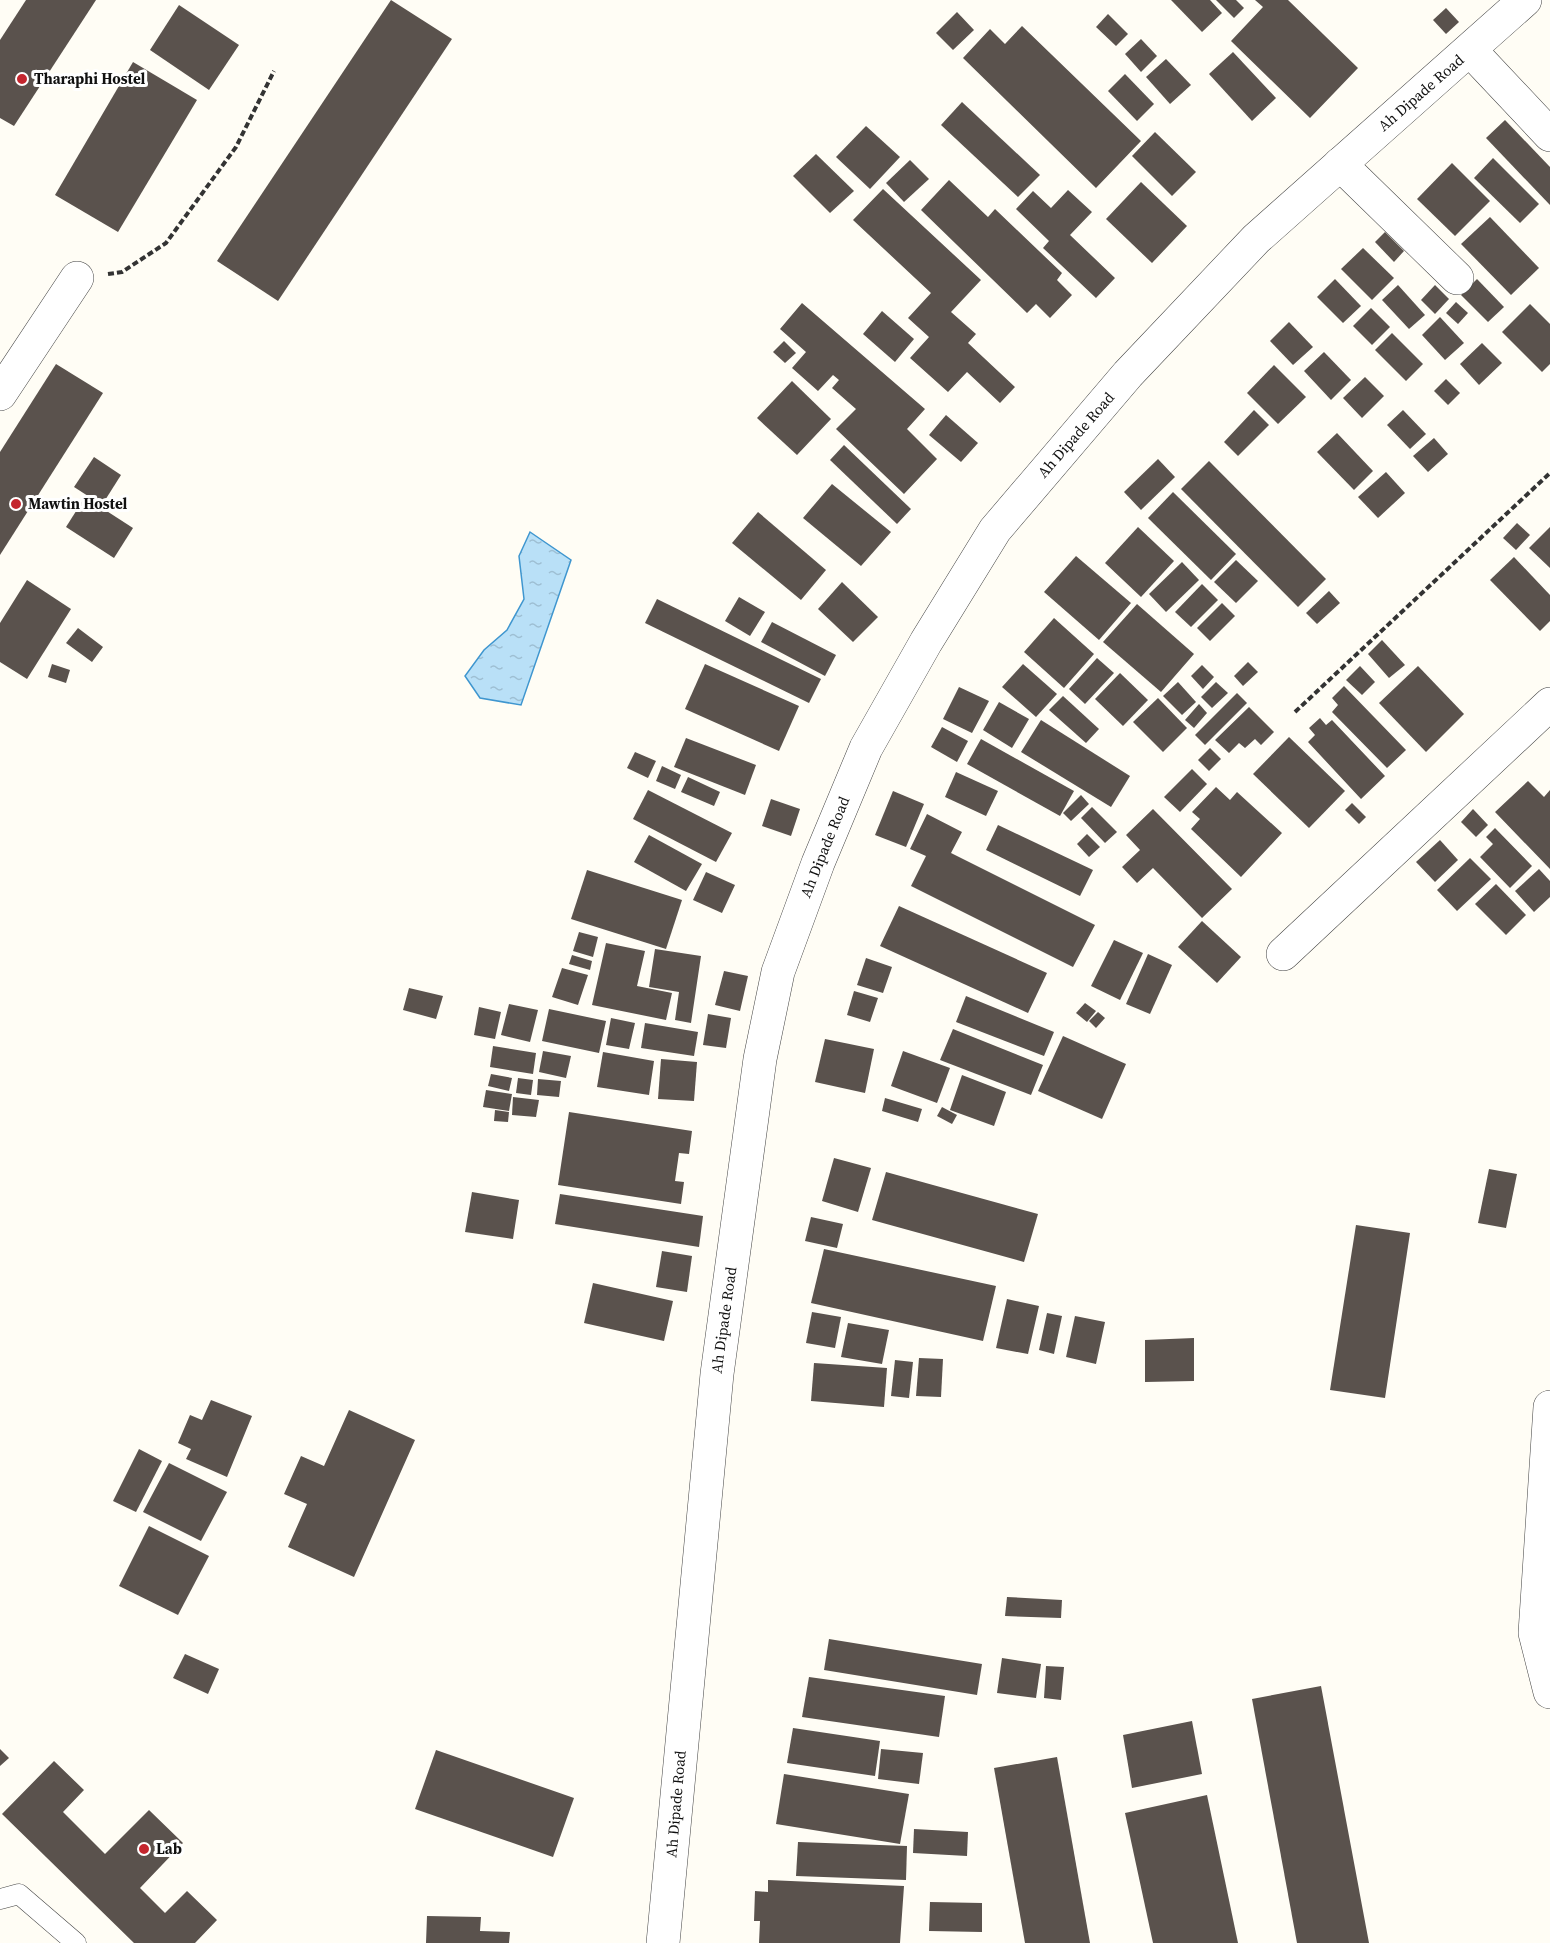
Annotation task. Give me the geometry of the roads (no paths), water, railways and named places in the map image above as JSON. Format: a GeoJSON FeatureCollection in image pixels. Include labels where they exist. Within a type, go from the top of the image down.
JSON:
{"type":"FeatureCollection","features":[{"type":"Feature","properties":{"kind":"street","name":"Ah Dipade Road"},"geometry":{"type":"LineString","coordinates":[[663,1943],[717,1374],[760,1059],[778,972],[818,863],[866,748],[926,642],[995,530],[1128,374],[1256,238],[1525,0]]}},
{"type":"Feature","properties":{"kind":"street"},"geometry":{"type":"LineString","coordinates":[[1470,50],[1550,135]]}},
{"type":"Feature","properties":{"kind":"street"},"geometry":{"type":"LineString","coordinates":[[1340,164],[1457,278]]}},
{"type":"Feature","properties":{"kind":"street"},"geometry":{"type":"LineString","coordinates":[[0,394],[77,278]]}},
{"type":"Feature","properties":{"kind":"street"},"geometry":{"type":"LineString","coordinates":[[1283,954],[1550,704]]}},
{"type":"Feature","properties":{"kind":"street"},"geometry":{"type":"LineString","coordinates":[[1550,1407],[1535,1633],[1550,1692]]}},
{"type":"Feature","properties":{"kind":"lane"},"geometry":{"type":"LineString","coordinates":[[0,1899],[19,1894],[76,1943]]}},
{"type":"Feature","properties":{"kind":"water"},"geometry":{"type":"Polygon","coordinates":[[[530,532],[571,560],[521,705],[480,698],[465,676],[484,650],[507,630],[524,599],[519,556],[530,532]]]}},
{"type":"Feature","properties":{"kind":"place","name":"Tharaphi Hostel"},"geometry":{"type":"Point","coordinates":[22,79]}},
{"type":"Feature","properties":{"kind":"place","name":"Mawtin Hostel"},"geometry":{"type":"Point","coordinates":[16,504]}},
{"type":"Feature","properties":{"kind":"place","name":"Lab"},"geometry":{"type":"Point","coordinates":[144,1849]}}]}
